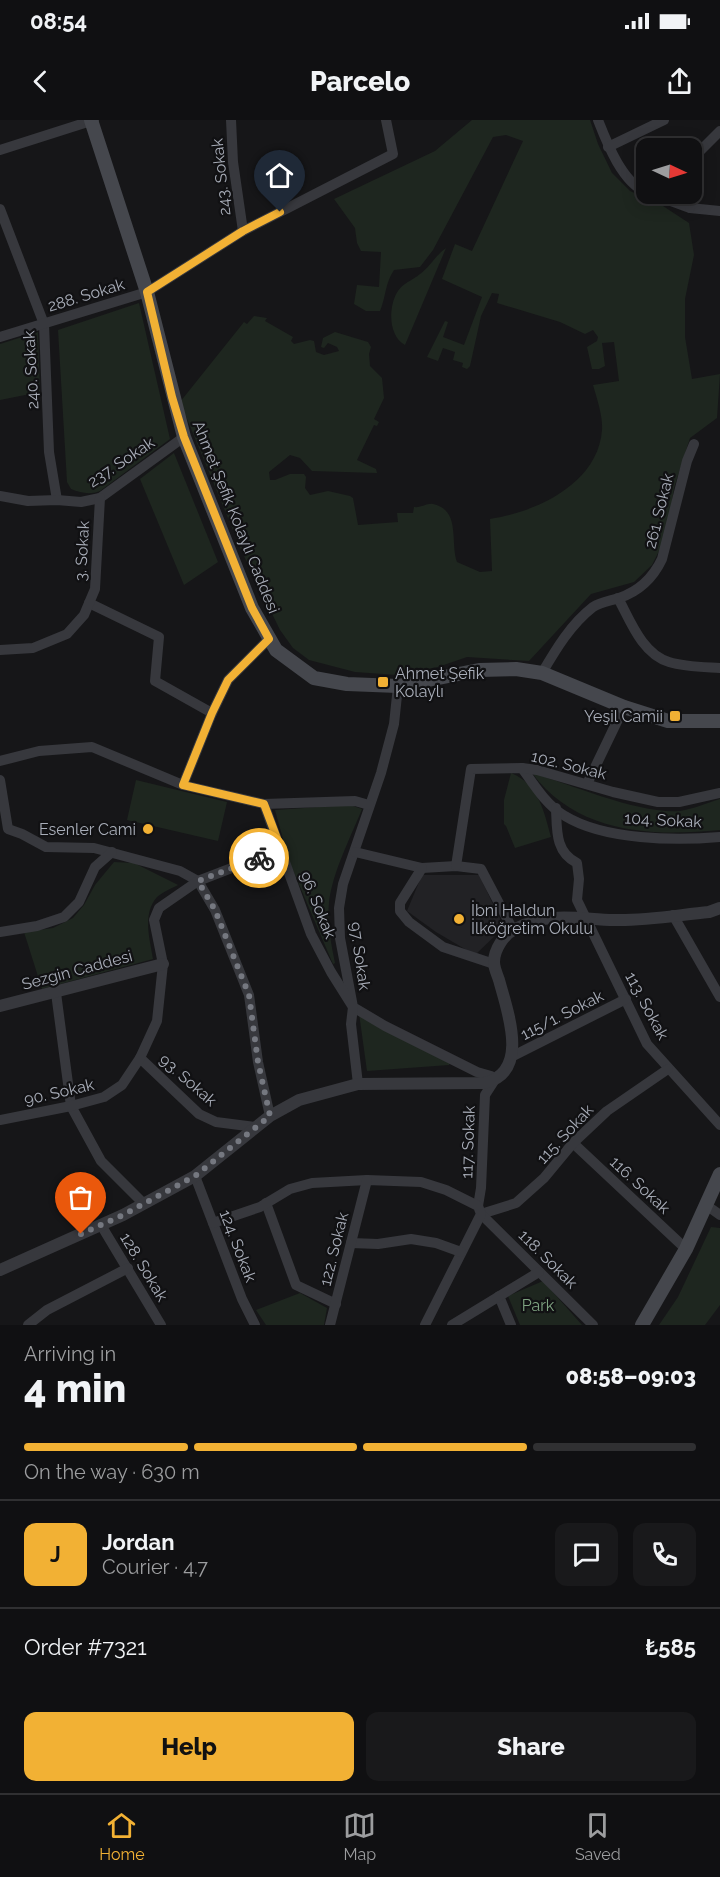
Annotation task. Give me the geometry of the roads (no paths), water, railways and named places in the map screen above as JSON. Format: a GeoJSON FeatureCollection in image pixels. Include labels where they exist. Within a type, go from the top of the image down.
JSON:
{"type":"FeatureCollection","features":[{"type":"Feature","properties":{"kind":"main road","name":"Ahmet Şefik Kolaylı Caddesi"},"geometry":{"type":"LineString","coordinates":[[92,120],[147,292],[184,437],[252,608],[276,650],[314,678],[347,684],[398,686],[478,670],[516,669],[542,673],[624,707],[668,721],[720,721]]}},
{"type":"Feature","properties":{"kind":"main road"},"geometry":{"type":"LineString","coordinates":[[642,1325],[686,1249],[720,1174]]}},
{"type":"Feature","properties":{"kind":"street"},"geometry":{"type":"LineString","coordinates":[[0,150],[92,120]]}},
{"type":"Feature","properties":{"kind":"street","name":"243. Sokak"},"geometry":{"type":"LineString","coordinates":[[231,120],[232,162],[243,231]]}},
{"type":"Feature","properties":{"kind":"street","name":"288. Sokak"},"geometry":{"type":"LineString","coordinates":[[0,337],[147,292],[243,231],[393,154],[386,120]]}},
{"type":"Feature","properties":{"kind":"street"},"geometry":{"type":"LineString","coordinates":[[598,120],[608,147],[636,188]]}},
{"type":"Feature","properties":{"kind":"street"},"geometry":{"type":"LineString","coordinates":[[608,147],[664,120]]}},
{"type":"Feature","properties":{"kind":"street"},"geometry":{"type":"LineString","coordinates":[[702,149],[720,131]]}},
{"type":"Feature","properties":{"kind":"street"},"geometry":{"type":"LineString","coordinates":[[679,204],[690,208],[720,211]]}},
{"type":"Feature","properties":{"kind":"street","name":"240. Sokak"},"geometry":{"type":"LineString","coordinates":[[0,209],[44,324],[49,452],[57,500]]}},
{"type":"Feature","properties":{"kind":"street","name":"237. Sokak"},"geometry":{"type":"LineString","coordinates":[[0,496],[28,501],[81,502],[100,498],[184,437]]}},
{"type":"Feature","properties":{"kind":"street","name":"261. Sokak"},"geometry":{"type":"LineString","coordinates":[[542,673],[560,642],[585,614],[600,603],[639,589],[657,570],[662,559],[687,461],[694,444]]}},
{"type":"Feature","properties":{"kind":"street","name":"3. Sokak"},"geometry":{"type":"LineString","coordinates":[[89,603],[95,590],[100,498]]}},
{"type":"Feature","properties":{"kind":"street"},"geometry":{"type":"LineString","coordinates":[[618,598],[645,645],[660,658],[671,663],[720,668]]}},
{"type":"Feature","properties":{"kind":"street"},"geometry":{"type":"LineString","coordinates":[[0,650],[33,648],[67,634],[84,615],[89,603],[159,637],[155,681],[212,713]]}},
{"type":"Feature","properties":{"kind":"street"},"geometry":{"type":"LineString","coordinates":[[183,785],[228,680],[269,639]]}},
{"type":"Feature","properties":{"kind":"street","name":"97. Sokak"},"geometry":{"type":"LineString","coordinates":[[398,686],[394,724],[381,773],[343,884],[339,908],[340,938],[353,1007],[385,1026],[477,1072],[488,1074],[494,1081]]}},
{"type":"Feature","properties":{"kind":"street"},"geometry":{"type":"LineString","coordinates":[[587,784],[624,707]]}},
{"type":"Feature","properties":{"kind":"street"},"geometry":{"type":"LineString","coordinates":[[0,761],[39,751],[92,747],[183,785],[264,804],[355,801],[369,805]]}},
{"type":"Feature","properties":{"kind":"street","name":"104. Sokak"},"geometry":{"type":"LineString","coordinates":[[522,768],[536,789],[564,816],[594,828],[634,836],[671,839],[720,837]]}},
{"type":"Feature","properties":{"kind":"street","name":"102. Sokak"},"geometry":{"type":"LineString","coordinates":[[456,866],[471,769],[537,770],[658,802],[679,802],[720,793]]}},
{"type":"Feature","properties":{"kind":"street"},"geometry":{"type":"LineString","coordinates":[[0,780],[4,830],[22,834],[46,848],[94,848],[180,871],[198,881],[215,910],[249,995],[258,1062],[270,1116]]}},
{"type":"Feature","properties":{"kind":"street","name":"96. Sokak"},"geometry":{"type":"LineString","coordinates":[[264,804],[311,934],[353,1007]]}},
{"type":"Feature","properties":{"kind":"street","name":"113. Sokak"},"geometry":{"type":"LineString","coordinates":[[556,808],[556,824],[562,852],[577,863],[579,879],[577,900],[647,1044],[720,1125]]}},
{"type":"Feature","properties":{"kind":"street","name":"90. Sokak"},"geometry":{"type":"LineString","coordinates":[[0,1120],[104,1097],[122,1085],[140,1058],[157,1021],[163,964],[154,920],[159,908],[198,881],[281,849]]}},
{"type":"Feature","properties":{"kind":"street"},"geometry":{"type":"LineString","coordinates":[[0,932],[37,926],[64,917],[80,902],[95,867],[112,852]]}},
{"type":"Feature","properties":{"kind":"street"},"geometry":{"type":"LineString","coordinates":[[355,852],[422,868],[456,866],[481,869],[513,930]]}},
{"type":"Feature","properties":{"kind":"street"},"geometry":{"type":"LineString","coordinates":[[422,868],[400,903],[400,911],[409,922],[443,947],[494,964]]}},
{"type":"Feature","properties":{"kind":"street"},"geometry":{"type":"LineString","coordinates":[[0,1270],[101,1225],[195,1176],[270,1116],[299,1100],[358,1084],[494,1081],[508,1066],[513,1040],[494,964],[501,943],[513,930],[551,917],[614,920],[709,912],[720,908]]}},
{"type":"Feature","properties":{"kind":"street"},"geometry":{"type":"LineString","coordinates":[[673,915],[720,997]]}},
{"type":"Feature","properties":{"kind":"street","name":"Sezgin Caddesi"},"geometry":{"type":"LineString","coordinates":[[0,1006],[163,964]]}},
{"type":"Feature","properties":{"kind":"street"},"geometry":{"type":"LineString","coordinates":[[56,993],[71,1106],[101,1161],[144,1204]]}},
{"type":"Feature","properties":{"kind":"street","name":"115/1. Sokak"},"geometry":{"type":"LineString","coordinates":[[511,1057],[626,999]]}},
{"type":"Feature","properties":{"kind":"street"},"geometry":{"type":"LineString","coordinates":[[353,1007],[351,1024],[358,1084]]}},
{"type":"Feature","properties":{"kind":"street","name":"93. Sokak"},"geometry":{"type":"LineString","coordinates":[[140,1058],[200,1114],[216,1122],[255,1127]]}},
{"type":"Feature","properties":{"kind":"street","name":"115. Sokak"},"geometry":{"type":"LineString","coordinates":[[480,1210],[516,1203],[544,1178],[573,1143],[607,1111],[669,1069]]}},
{"type":"Feature","properties":{"kind":"street","name":"117. Sokak"},"geometry":{"type":"LineString","coordinates":[[480,1210],[484,1095],[494,1081]]}},
{"type":"Feature","properties":{"kind":"street","name":"116. Sokak"},"geometry":{"type":"LineString","coordinates":[[573,1143],[686,1249]]}},
{"type":"Feature","properties":{"kind":"street","name":"124. Sokak"},"geometry":{"type":"LineString","coordinates":[[195,1176],[242,1299],[255,1325]]}},
{"type":"Feature","properties":{"kind":"street","name":"118. Sokak"},"geometry":{"type":"LineString","coordinates":[[213,1222],[266,1203],[290,1189],[312,1183],[367,1180],[421,1182],[446,1190],[480,1210],[593,1325]]}},
{"type":"Feature","properties":{"kind":"street","name":"122. Sokak"},"geometry":{"type":"LineString","coordinates":[[330,1325],[367,1180]]}},
{"type":"Feature","properties":{"kind":"street"},"geometry":{"type":"LineString","coordinates":[[266,1203],[296,1285],[336,1304]]}},
{"type":"Feature","properties":{"kind":"street"},"geometry":{"type":"LineString","coordinates":[[706,1205],[720,1215]]}},
{"type":"Feature","properties":{"kind":"street"},"geometry":{"type":"LineString","coordinates":[[424,1325],[480,1210]]}},
{"type":"Feature","properties":{"kind":"street","name":"128. Sokak"},"geometry":{"type":"LineString","coordinates":[[101,1225],[161,1325]]}},
{"type":"Feature","properties":{"kind":"street"},"geometry":{"type":"LineString","coordinates":[[351,1243],[378,1244],[411,1239],[436,1243],[461,1252]]}},
{"type":"Feature","properties":{"kind":"street"},"geometry":{"type":"LineString","coordinates":[[30,1324],[47,1310],[128,1268]]}},
{"type":"Feature","properties":{"kind":"street"},"geometry":{"type":"LineString","coordinates":[[452,1325],[539,1272]]}},
{"type":"Feature","properties":{"kind":"street"},"geometry":{"type":"LineString","coordinates":[[499,1296],[511,1325]]}},
{"type":"Feature","properties":{"kind":"place","name":"Ahmet Şefik Kolaylı"},"geometry":{"type":"Point","coordinates":[383,682]}},
{"type":"Feature","properties":{"kind":"place","name":"Yeşil Camii"},"geometry":{"type":"Point","coordinates":[675,716]}},
{"type":"Feature","properties":{"kind":"place","name":"Esenler Cami"},"geometry":{"type":"Point","coordinates":[148,829]}},
{"type":"Feature","properties":{"kind":"place","name":"İbni Haldun İlköğretim Okulu"},"geometry":{"type":"Point","coordinates":[459,919]}},
{"type":"Feature","properties":{"kind":"park label","name":"Park"},"geometry":{"type":"Point","coordinates":[538,1305]}}]}
